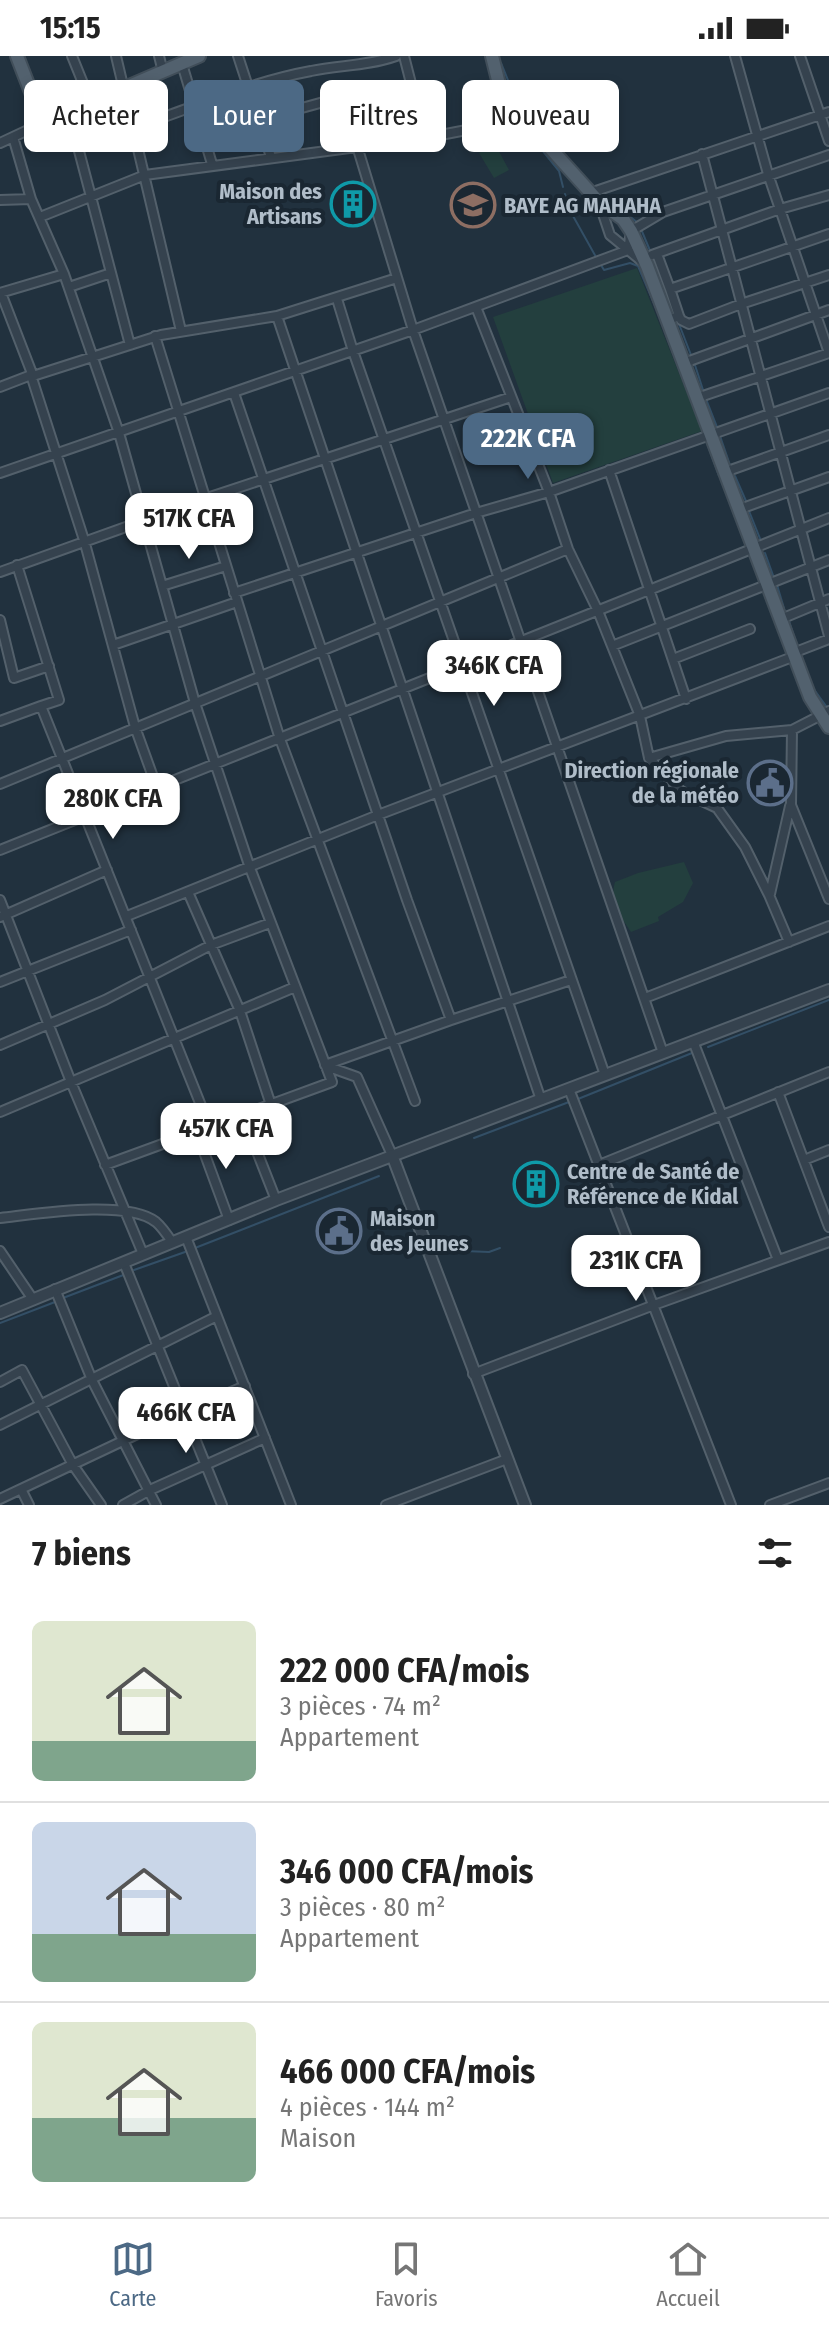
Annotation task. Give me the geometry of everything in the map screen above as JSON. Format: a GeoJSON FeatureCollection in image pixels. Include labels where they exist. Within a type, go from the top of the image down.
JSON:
{"type":"FeatureCollection","features":[{"type":"Feature","properties":{"kind":"main road"},"geometry":{"type":"LineString","coordinates":[[17,56],[26,80]]}},
{"type":"Feature","properties":{"kind":"main road"},"geometry":{"type":"LineString","coordinates":[[492,56],[498,80]]}},
{"type":"Feature","properties":{"kind":"main road"},"geometry":{"type":"LineString","coordinates":[[145,80],[196,57]]}},
{"type":"Feature","properties":{"kind":"main road"},"geometry":{"type":"LineString","coordinates":[[554,152],[595,197],[623,219],[649,259],[673,318],[684,363],[810,697],[827,718]]}},
{"type":"Feature","properties":{"kind":"street"},"geometry":{"type":"LineString","coordinates":[[72,56],[82,80]]}},
{"type":"Feature","properties":{"kind":"street"},"geometry":{"type":"LineString","coordinates":[[116,56],[122,80]]}},
{"type":"Feature","properties":{"kind":"street"},"geometry":{"type":"LineString","coordinates":[[159,56],[163,72]]}},
{"type":"Feature","properties":{"kind":"street"},"geometry":{"type":"LineString","coordinates":[[238,56],[245,80]]}},
{"type":"Feature","properties":{"kind":"street"},"geometry":{"type":"LineString","coordinates":[[280,80],[396,56]]}},
{"type":"Feature","properties":{"kind":"street"},"geometry":{"type":"LineString","coordinates":[[404,56],[410,80]]}},
{"type":"Feature","properties":{"kind":"street"},"geometry":{"type":"LineString","coordinates":[[697,398],[829,353],[768,174],[735,56]]}},
{"type":"Feature","properties":{"kind":"street"},"geometry":{"type":"LineString","coordinates":[[800,56],[829,141]]}},
{"type":"Feature","properties":{"kind":"street"},"geometry":{"type":"LineString","coordinates":[[182,64],[187,80]]}},
{"type":"Feature","properties":{"kind":"street"},"geometry":{"type":"LineString","coordinates":[[829,112],[702,154],[595,197],[610,235],[628,250],[649,259],[670,289],[673,318],[689,324],[829,275]]}},
{"type":"Feature","properties":{"kind":"street"},"geometry":{"type":"LineString","coordinates":[[0,143],[24,132]]}},
{"type":"Feature","properties":{"kind":"street"},"geometry":{"type":"LineString","coordinates":[[13,137],[31,199],[64,274],[95,357],[195,703],[250,868],[332,1082],[105,1165]]}},
{"type":"Feature","properties":{"kind":"street"},"geometry":{"type":"LineString","coordinates":[[40,217],[145,175],[320,151]]}},
{"type":"Feature","properties":{"kind":"street"},"geometry":{"type":"LineString","coordinates":[[79,152],[130,345]]}},
{"type":"Feature","properties":{"kind":"street"},"geometry":{"type":"LineString","coordinates":[[139,152],[181,331]]}},
{"type":"Feature","properties":{"kind":"street"},"geometry":{"type":"LineString","coordinates":[[209,152],[212,164]]}},
{"type":"Feature","properties":{"kind":"street"},"geometry":{"type":"LineString","coordinates":[[269,152],[271,157]]}},
{"type":"Feature","properties":{"kind":"street"},"geometry":{"type":"LineString","coordinates":[[359,152],[413,330],[663,1053]]}},
{"type":"Feature","properties":{"kind":"street"},"geometry":{"type":"LineString","coordinates":[[127,916],[378,815],[438,795],[686,699],[794,655],[829,637],[825,600],[811,567],[702,154]]}},
{"type":"Feature","properties":{"kind":"street"},"geometry":{"type":"LineString","coordinates":[[628,250],[631,231],[663,212],[829,155]]}},
{"type":"Feature","properties":{"kind":"street"},"geometry":{"type":"LineString","coordinates":[[649,259],[780,209],[829,195]]}},
{"type":"Feature","properties":{"kind":"street"},"geometry":{"type":"LineString","coordinates":[[0,200],[31,199]]}},
{"type":"Feature","properties":{"kind":"street"},"geometry":{"type":"LineString","coordinates":[[670,289],[829,234]]}},
{"type":"Feature","properties":{"kind":"street"},"geometry":{"type":"LineString","coordinates":[[0,473],[295,372],[628,250]]}},
{"type":"Feature","properties":{"kind":"street"},"geometry":{"type":"LineString","coordinates":[[69,287],[111,273]]}},
{"type":"Feature","properties":{"kind":"street"},"geometry":{"type":"LineString","coordinates":[[64,274],[1,293],[32,376],[84,540],[135,727],[157,788]]}},
{"type":"Feature","properties":{"kind":"street"},"geometry":{"type":"LineString","coordinates":[[0,387],[155,336],[277,316],[397,278]]}},
{"type":"Feature","properties":{"kind":"street"},"geometry":{"type":"LineString","coordinates":[[337,299],[605,1075]]}},
{"type":"Feature","properties":{"kind":"street"},"geometry":{"type":"LineString","coordinates":[[476,307],[549,492],[568,549],[598,611],[640,716],[649,758],[681,791],[717,808],[745,847],[789,942]]}},
{"type":"Feature","properties":{"kind":"street"},"geometry":{"type":"LineString","coordinates":[[684,363],[829,310]]}},
{"type":"Feature","properties":{"kind":"street"},"geometry":{"type":"LineString","coordinates":[[277,316],[541,1100]]}},
{"type":"Feature","properties":{"kind":"street"},"geometry":{"type":"LineString","coordinates":[[155,336],[280,739],[415,1101]]}},
{"type":"Feature","properties":{"kind":"street"},"geometry":{"type":"LineString","coordinates":[[234,393],[451,1020]]}},
{"type":"Feature","properties":{"kind":"street"},"geometry":{"type":"LineString","coordinates":[[113,645],[173,626],[295,573],[549,492],[829,393]]}},
{"type":"Feature","properties":{"kind":"street"},"geometry":{"type":"LineString","coordinates":[[0,572],[84,540],[511,397]]}},
{"type":"Feature","properties":{"kind":"street"},"geometry":{"type":"LineString","coordinates":[[725,472],[829,435]]}},
{"type":"Feature","properties":{"kind":"street"},"geometry":{"type":"LineString","coordinates":[[609,470],[686,699]]}},
{"type":"Feature","properties":{"kind":"street"},"geometry":{"type":"LineString","coordinates":[[740,509],[829,477]]}},
{"type":"Feature","properties":{"kind":"street"},"geometry":{"type":"LineString","coordinates":[[0,850],[829,518]]}},
{"type":"Feature","properties":{"kind":"street"},"geometry":{"type":"LineString","coordinates":[[0,784],[568,549]]}},
{"type":"Feature","properties":{"kind":"street"},"geometry":{"type":"LineString","coordinates":[[612,646],[829,560]]}},
{"type":"Feature","properties":{"kind":"street"},"geometry":{"type":"LineString","coordinates":[[0,721],[59,700],[17,565]]}},
{"type":"Feature","properties":{"kind":"street"},"geometry":{"type":"LineString","coordinates":[[162,586],[226,566]]}},
{"type":"Feature","properties":{"kind":"street"},"geometry":{"type":"LineString","coordinates":[[781,619],[825,600]]}},
{"type":"Feature","properties":{"kind":"street"},"geometry":{"type":"LineString","coordinates":[[0,620],[14,678],[49,666]]}},
{"type":"Feature","properties":{"kind":"street"},"geometry":{"type":"LineString","coordinates":[[673,659],[750,629]]}},
{"type":"Feature","properties":{"kind":"street"},"geometry":{"type":"LineString","coordinates":[[41,706],[210,1128]]}},
{"type":"Feature","properties":{"kind":"street"},"geometry":{"type":"LineString","coordinates":[[649,758],[726,736],[792,730],[827,718]]}},
{"type":"Feature","properties":{"kind":"street"},"geometry":{"type":"LineString","coordinates":[[769,895],[791,805],[792,730]]}},
{"type":"Feature","properties":{"kind":"street"},"geometry":{"type":"LineString","coordinates":[[791,805],[829,899]]}},
{"type":"Feature","properties":{"kind":"street"},"geometry":{"type":"LineString","coordinates":[[3,916],[107,870]]}},
{"type":"Feature","properties":{"kind":"street"},"geometry":{"type":"LineString","coordinates":[[188,892],[240,1011],[271,1105]]}},
{"type":"Feature","properties":{"kind":"street"},"geometry":{"type":"LineString","coordinates":[[0,900],[3,916],[29,971],[71,1082],[143,1254]]}},
{"type":"Feature","properties":{"kind":"street"},"geometry":{"type":"LineString","coordinates":[[0,1045],[49,1026],[211,945],[270,923]]}},
{"type":"Feature","properties":{"kind":"street"},"geometry":{"type":"LineString","coordinates":[[645,998],[829,926]]}},
{"type":"Feature","properties":{"kind":"street"},"geometry":{"type":"LineString","coordinates":[[0,982],[131,930]]}},
{"type":"Feature","properties":{"kind":"street"},"geometry":{"type":"LineString","coordinates":[[325,1065],[571,980]]}},
{"type":"Feature","properties":{"kind":"street"},"geometry":{"type":"LineString","coordinates":[[0,1112],[295,987]]}},
{"type":"Feature","properties":{"kind":"street"},"geometry":{"type":"LineString","coordinates":[[0,1313],[276,1200],[829,990]]}},
{"type":"Feature","properties":{"kind":"street"},"geometry":{"type":"LineString","coordinates":[[693,1041],[778,1260]]}},
{"type":"Feature","properties":{"kind":"street"},"geometry":{"type":"LineString","coordinates":[[325,1065],[357,1077],[392,1155],[525,1505]]}},
{"type":"Feature","properties":{"kind":"street"},"geometry":{"type":"LineString","coordinates":[[599,1165],[829,1072]]}},
{"type":"Feature","properties":{"kind":"street"},"geometry":{"type":"LineString","coordinates":[[569,1089],[731,1505]]}},
{"type":"Feature","properties":{"kind":"street"},"geometry":{"type":"LineString","coordinates":[[778,1092],[829,1227]]}},
{"type":"Feature","properties":{"kind":"street"},"geometry":{"type":"LineString","coordinates":[[243,1116],[276,1200]]}},
{"type":"Feature","properties":{"kind":"street"},"geometry":{"type":"LineString","coordinates":[[197,1133],[229,1220]]}},
{"type":"Feature","properties":{"kind":"street"},"geometry":{"type":"LineString","coordinates":[[804,1160],[829,1150]]}},
{"type":"Feature","properties":{"kind":"street"},"geometry":{"type":"LineString","coordinates":[[0,1218],[124,1210],[156,1222],[172,1242]]}},
{"type":"Feature","properties":{"kind":"street"},"geometry":{"type":"LineString","coordinates":[[186,1237],[291,1505]]}},
{"type":"Feature","properties":{"kind":"street"},"geometry":{"type":"LineString","coordinates":[[473,1374],[829,1242]]}},
{"type":"Feature","properties":{"kind":"street"},"geometry":{"type":"LineString","coordinates":[[0,1251],[32,1298]]}},
{"type":"Feature","properties":{"kind":"street"},"geometry":{"type":"LineString","coordinates":[[124,1263],[222,1505]]}},
{"type":"Feature","properties":{"kind":"street"},"geometry":{"type":"LineString","coordinates":[[55,1289],[92,1380],[156,1505]]}},
{"type":"Feature","properties":{"kind":"street"},"geometry":{"type":"LineString","coordinates":[[0,1425],[217,1316]]}},
{"type":"Feature","properties":{"kind":"street"},"geometry":{"type":"LineString","coordinates":[[0,1382],[22,1370],[73,1465],[101,1505]]}},
{"type":"Feature","properties":{"kind":"street"},"geometry":{"type":"LineString","coordinates":[[0,1499],[245,1386]]}},
{"type":"Feature","properties":{"kind":"street"},"geometry":{"type":"LineString","coordinates":[[123,1505],[265,1438]]}},
{"type":"Feature","properties":{"kind":"street"},"geometry":{"type":"LineString","coordinates":[[392,1504],[507,1459]]}},
{"type":"Feature","properties":{"kind":"street"},"geometry":{"type":"LineString","coordinates":[[770,1505],[829,1483]]}},
{"type":"Feature","properties":{"kind":"street"},"geometry":{"type":"LineString","coordinates":[[21,1489],[29,1505]]}},
{"type":"Feature","properties":{"kind":"street"},"geometry":{"type":"LineString","coordinates":[[795,1495],[799,1505]]}},
{"type":"Feature","properties":{"kind":"green space"},"geometry":{"type":"Polygon","coordinates":[[[499,152],[509,170],[494,178],[479,153],[499,152]]]}},
{"type":"Feature","properties":{"kind":"green space"},"geometry":{"type":"Polygon","coordinates":[[[637,268],[702,431],[553,483],[493,317],[637,268]]]}},
{"type":"Feature","properties":{"kind":"green space"},"geometry":{"type":"Polygon","coordinates":[[[684,862],[693,883],[683,902],[658,917],[659,921],[631,932],[615,903],[615,882],[684,862]]]}},
{"type":"Feature","properties":{"kind":"waterway"},"geometry":{"type":"LineString","coordinates":[[501,63],[508,80]]}},
{"type":"Feature","properties":{"kind":"waterway"},"geometry":{"type":"LineString","coordinates":[[544,152],[559,171],[563,187]]}},
{"type":"Feature","properties":{"kind":"waterway"},"geometry":{"type":"LineString","coordinates":[[565,155],[593,186]]}},
{"type":"Feature","properties":{"kind":"waterway"},"geometry":{"type":"LineString","coordinates":[[565,194],[568,207],[596,257]]}},
{"type":"Feature","properties":{"kind":"waterway"},"geometry":{"type":"LineString","coordinates":[[602,194],[638,223]]}},
{"type":"Feature","properties":{"kind":"waterway"},"geometry":{"type":"LineString","coordinates":[[641,229],[651,253]]}},
{"type":"Feature","properties":{"kind":"waterway"},"geometry":{"type":"LineString","coordinates":[[653,260],[670,302]]}},
{"type":"Feature","properties":{"kind":"waterway"},"geometry":{"type":"LineString","coordinates":[[601,265],[604,270],[630,263],[638,266],[659,315]]}},
{"type":"Feature","properties":{"kind":"waterway"},"geometry":{"type":"LineString","coordinates":[[679,324],[691,355]]}},
{"type":"Feature","properties":{"kind":"waterway"},"geometry":{"type":"LineString","coordinates":[[694,362],[703,390]]}},
{"type":"Feature","properties":{"kind":"waterway"},"geometry":{"type":"LineString","coordinates":[[706,399],[717,427]]}},
{"type":"Feature","properties":{"kind":"waterway"},"geometry":{"type":"LineString","coordinates":[[720,436],[730,465]]}},
{"type":"Feature","properties":{"kind":"waterway"},"geometry":{"type":"LineString","coordinates":[[707,443],[719,476]]}},
{"type":"Feature","properties":{"kind":"waterway"},"geometry":{"type":"LineString","coordinates":[[735,476],[746,501]]}},
{"type":"Feature","properties":{"kind":"waterway"},"geometry":{"type":"LineString","coordinates":[[749,511],[761,541]]}},
{"type":"Feature","properties":{"kind":"waterway"},"geometry":{"type":"LineString","coordinates":[[765,553],[774,578]]}},
{"type":"Feature","properties":{"kind":"waterway"},"geometry":{"type":"LineString","coordinates":[[777,585],[786,615]]}},
{"type":"Feature","properties":{"kind":"waterway"},"geometry":{"type":"LineString","coordinates":[[789,621],[795,639]]}},
{"type":"Feature","properties":{"kind":"waterway"},"geometry":{"type":"LineString","coordinates":[[813,688],[826,706]]}},
{"type":"Feature","properties":{"kind":"waterway"},"geometry":{"type":"LineString","coordinates":[[708,1047],[829,1000]]}},
{"type":"Feature","properties":{"kind":"waterway"},"geometry":{"type":"LineString","coordinates":[[578,1099],[692,1053]]}},
{"type":"Feature","properties":{"kind":"waterway"},"geometry":{"type":"LineString","coordinates":[[474,1138],[569,1102]]}},
{"type":"Feature","properties":{"kind":"waterway"},"geometry":{"type":"LineString","coordinates":[[195,1248],[379,1176]]}},
{"type":"Feature","properties":{"kind":"waterway"},"geometry":{"type":"LineString","coordinates":[[440,1250],[489,1252],[500,1248]]}},
{"type":"Feature","properties":{"kind":"waterway"},"geometry":{"type":"LineString","coordinates":[[134,1270],[185,1252]]}},
{"type":"Feature","properties":{"kind":"waterway"},"geometry":{"type":"LineString","coordinates":[[63,1298],[126,1274]]}},
{"type":"Feature","properties":{"kind":"waterway"},"geometry":{"type":"LineString","coordinates":[[0,1323],[55,1302]]}},
{"type":"Feature","properties":{"kind":"place","name":"Maison des Artisans"},"geometry":{"type":"Point","coordinates":[353,204]}},
{"type":"Feature","properties":{"kind":"place","name":"BAYE AG MAHAHA"},"geometry":{"type":"Point","coordinates":[473,205]}},
{"type":"Feature","properties":{"kind":"place","name":"Direction régionale de la météo"},"geometry":{"type":"Point","coordinates":[770,783]}},
{"type":"Feature","properties":{"kind":"place","name":"Centre de Santé de Référence de Kidal"},"geometry":{"type":"Point","coordinates":[536,1184]}},
{"type":"Feature","properties":{"kind":"place","name":"Maison des Jeunes"},"geometry":{"type":"Point","coordinates":[339,1231]}}]}
